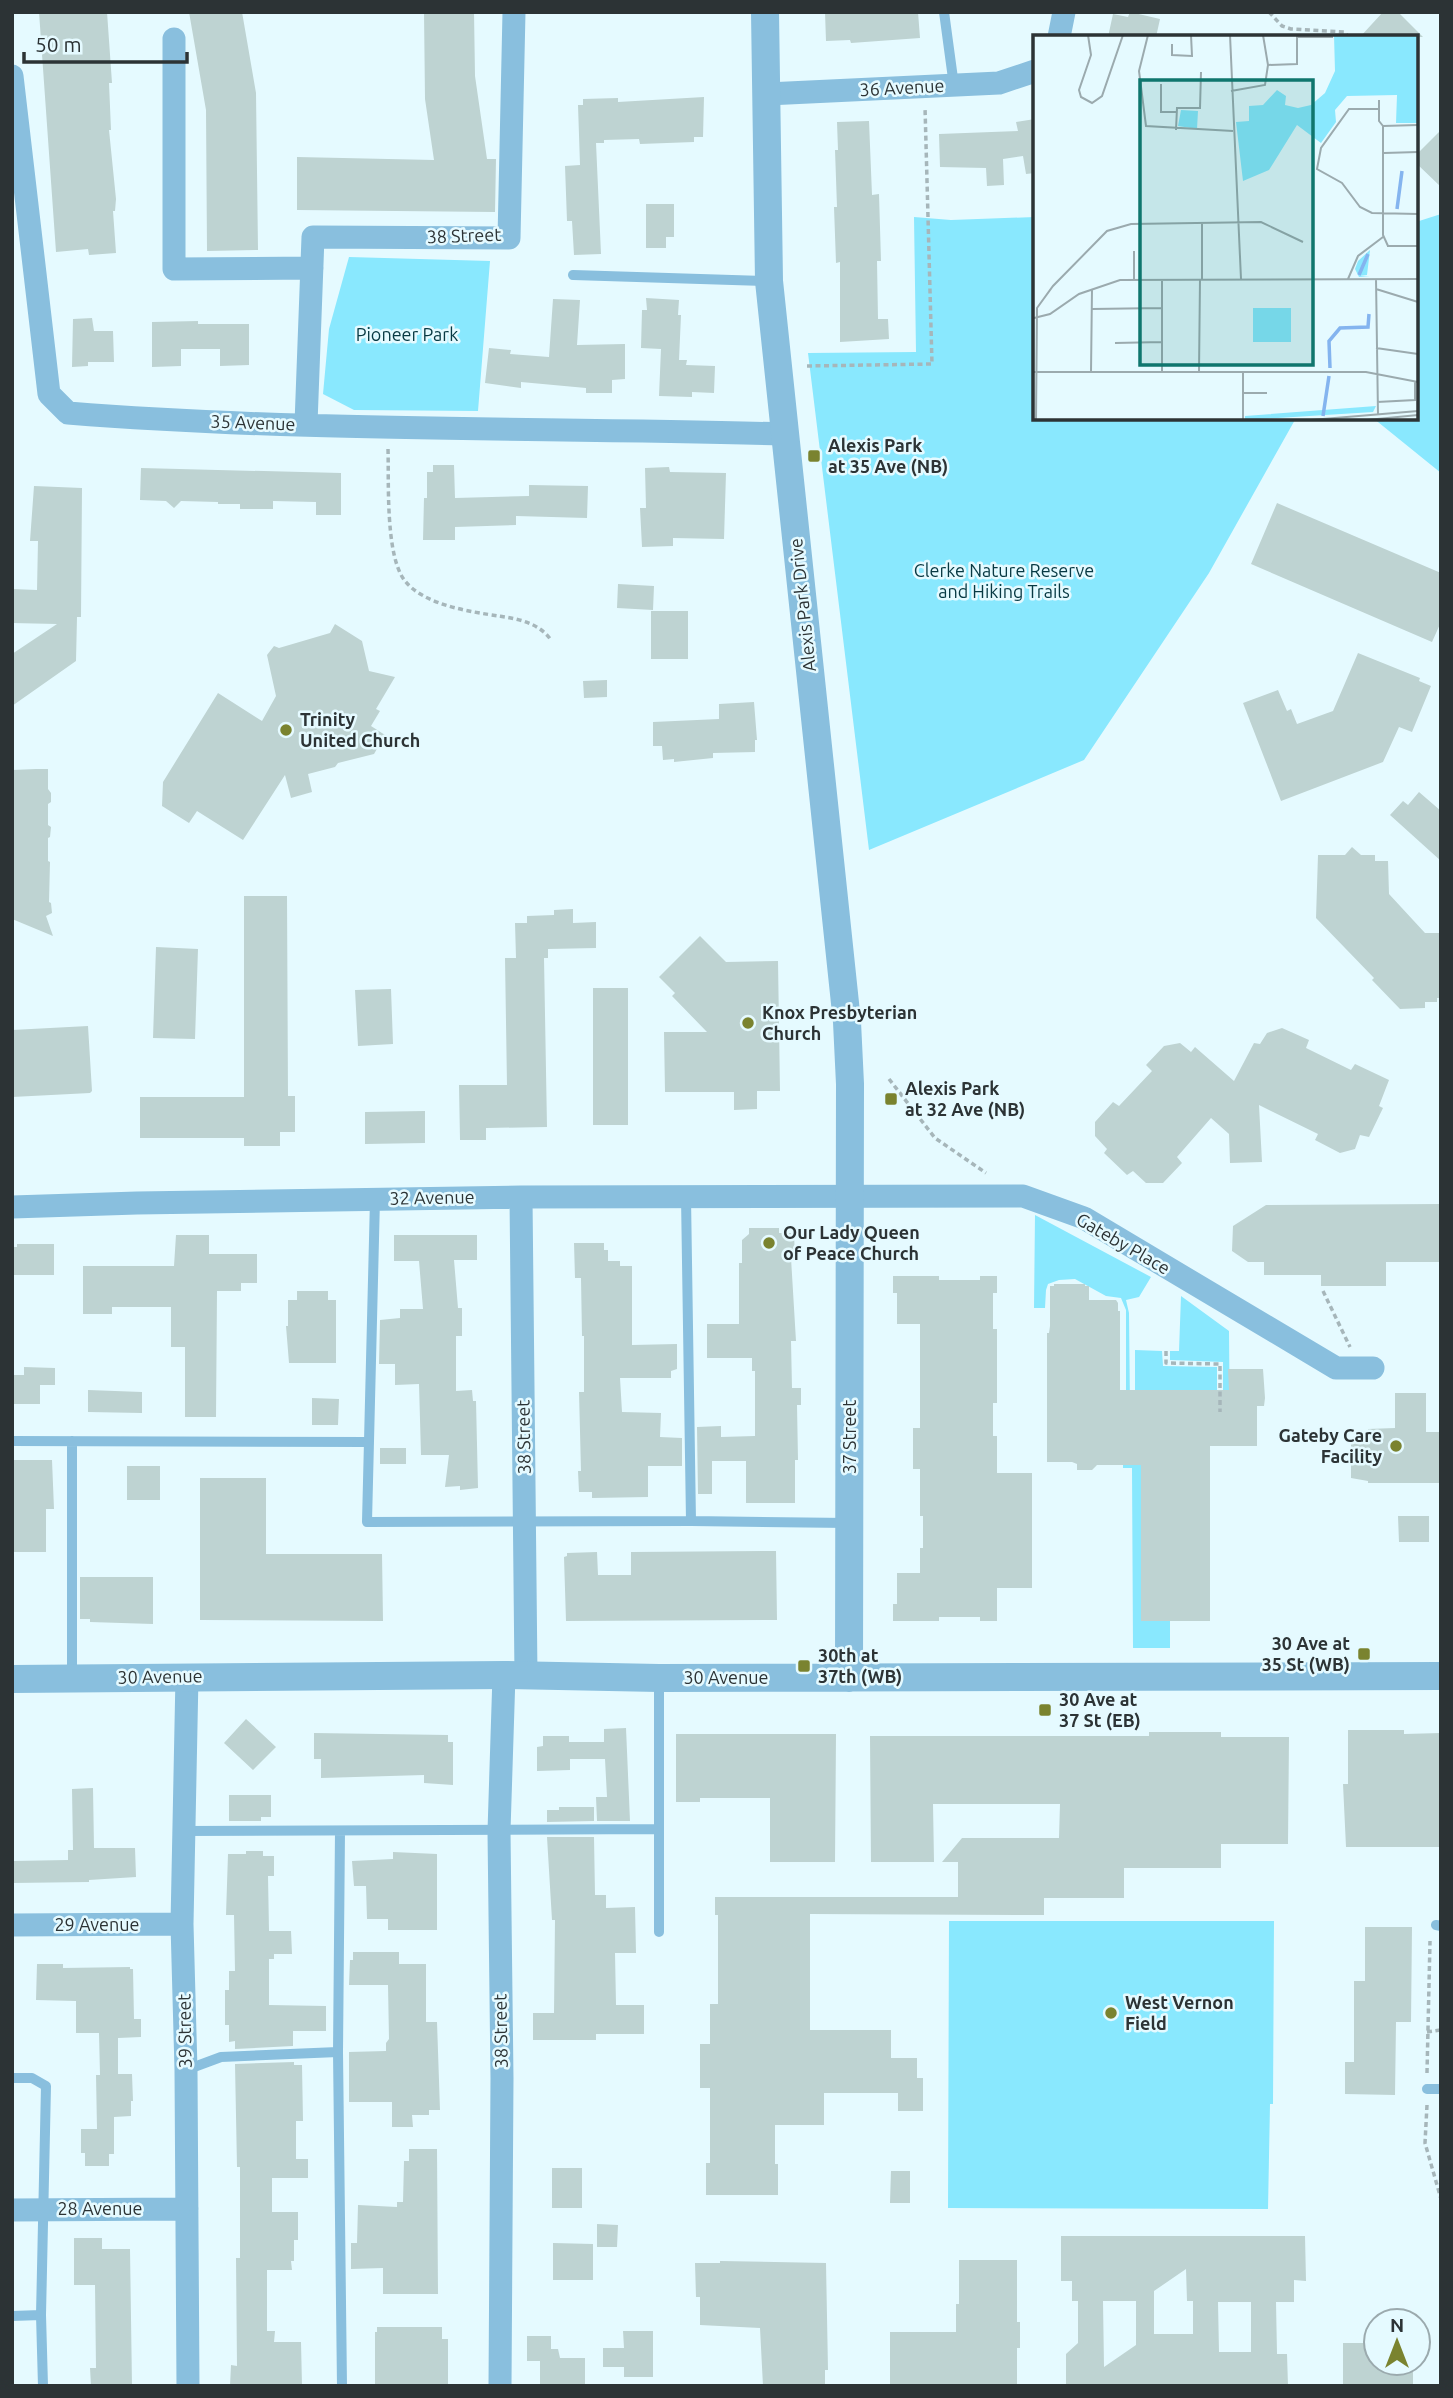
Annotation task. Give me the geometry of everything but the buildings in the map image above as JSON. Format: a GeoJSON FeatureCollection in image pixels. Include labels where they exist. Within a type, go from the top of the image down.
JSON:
{"type":"FeatureCollection","features":[{"type":"Feature","properties":{"kind":"street","name":"38 Street"},"geometry":{"type":"LineString","coordinates":[[306,424],[313,237],[509,238],[514,12]]}},
{"type":"Feature","properties":{"kind":"street","name":"Alexis Park Drive"},"geometry":{"type":"LineString","coordinates":[[765,12],[769,281],[847,1022],[852,1196]]}},
{"type":"Feature","properties":{"kind":"street"},"geometry":{"type":"LineString","coordinates":[[1059,35],[1064,12]]}},
{"type":"Feature","properties":{"kind":"street"},"geometry":{"type":"LineString","coordinates":[[174,39],[174,269],[312,268]]}},
{"type":"Feature","properties":{"kind":"street","name":"36 Avenue"},"geometry":{"type":"LineString","coordinates":[[767,94],[999,83],[1033,72]]}},
{"type":"Feature","properties":{"kind":"street","name":"35 Avenue"},"geometry":{"type":"LineString","coordinates":[[12,76],[49,394],[68,413],[140,419],[306,424],[785,434]]}},
{"type":"Feature","properties":{"kind":"street","name":"32 Avenue"},"geometry":{"type":"LineString","coordinates":[[12,1207],[521,1197],[852,1196]]}},
{"type":"Feature","properties":{"kind":"street","name":"Gateby Place"},"geometry":{"type":"LineString","coordinates":[[852,1196],[1023,1196],[1084,1219],[1336,1368],[1373,1368]]}},
{"type":"Feature","properties":{"kind":"street","name":"37 Street"},"geometry":{"type":"LineString","coordinates":[[849,1678],[852,1196]]}},
{"type":"Feature","properties":{"kind":"street","name":"38 Street"},"geometry":{"type":"LineString","coordinates":[[500,2386],[502,2078],[499,1831],[515,1676],[525,1522],[521,1197]]}},
{"type":"Feature","properties":{"kind":"street","name":"30 Avenue"},"geometry":{"type":"LineString","coordinates":[[12,1679],[187,1676],[1441,1676]]}},
{"type":"Feature","properties":{"kind":"street","name":"39 Street"},"geometry":{"type":"LineString","coordinates":[[187,1676],[182,1924],[186,2070],[188,2386]]}},
{"type":"Feature","properties":{"kind":"street","name":"29 Avenue"},"geometry":{"type":"LineString","coordinates":[[12,1926],[182,1924]]}},
{"type":"Feature","properties":{"kind":"street","name":"28 Avenue"},"geometry":{"type":"LineString","coordinates":[[12,2210],[187,2209]]}},
{"type":"Feature","properties":{"kind":"lane"},"geometry":{"type":"LineString","coordinates":[[944,12],[954,86]]}},
{"type":"Feature","properties":{"kind":"lane"},"geometry":{"type":"LineString","coordinates":[[573,275],[769,281]]}},
{"type":"Feature","properties":{"kind":"lane"},"geometry":{"type":"LineString","coordinates":[[686,1197],[691,1521]]}},
{"type":"Feature","properties":{"kind":"lane"},"geometry":{"type":"LineString","coordinates":[[375,1199],[367,1522],[850,1523]]}},
{"type":"Feature","properties":{"kind":"lane"},"geometry":{"type":"LineString","coordinates":[[12,1441],[368,1441]]}},
{"type":"Feature","properties":{"kind":"lane"},"geometry":{"type":"LineString","coordinates":[[72,1441],[72,1679]]}},
{"type":"Feature","properties":{"kind":"lane"},"geometry":{"type":"LineString","coordinates":[[659,1678],[659,1932]]}},
{"type":"Feature","properties":{"kind":"lane"},"geometry":{"type":"LineString","coordinates":[[182,1831],[659,1829]]}},
{"type":"Feature","properties":{"kind":"lane"},"geometry":{"type":"LineString","coordinates":[[340,1831],[338,2052],[342,2386]]}},
{"type":"Feature","properties":{"kind":"lane"},"geometry":{"type":"LineString","coordinates":[[186,2070],[221,2057],[338,2052]]}},
{"type":"Feature","properties":{"kind":"lane"},"geometry":{"type":"LineString","coordinates":[[12,2078],[32,2078],[46,2086],[41,2315],[43,2386]]}},
{"type":"Feature","properties":{"kind":"lane"},"geometry":{"type":"LineString","coordinates":[[1427,2090],[1441,2089]]}},
{"type":"Feature","properties":{"kind":"lane"},"geometry":{"type":"LineString","coordinates":[[12,2316],[41,2315]]}},
{"type":"Feature","properties":{"kind":"path"},"geometry":{"type":"LineString","coordinates":[[1269,12],[1282,26],[1291,29],[1345,32],[1347,35]]}},
{"type":"Feature","properties":{"kind":"path"},"geometry":{"type":"LineString","coordinates":[[807,366],[932,365],[925,87]]}},
{"type":"Feature","properties":{"kind":"path"},"geometry":{"type":"LineString","coordinates":[[387,426],[390,528],[394,555],[405,581],[430,599],[474,613],[517,619],[543,629],[551,640]]}},
{"type":"Feature","properties":{"kind":"path"},"geometry":{"type":"LineString","coordinates":[[889,1079],[935,1138],[986,1173]]}},
{"type":"Feature","properties":{"kind":"path"},"geometry":{"type":"LineString","coordinates":[[1323,1291],[1350,1347]]}},
{"type":"Feature","properties":{"kind":"path"},"geometry":{"type":"LineString","coordinates":[[1166,1351],[1166,1363],[1220,1364],[1220,1412]]}},
{"type":"Feature","properties":{"kind":"path"},"geometry":{"type":"LineString","coordinates":[[1438,1926],[1430,1934],[1425,2143],[1441,2199]]}},
{"type":"Feature","properties":{"kind":"path"},"geometry":{"type":"LineString","coordinates":[[1427,2032],[1441,2030]]}},
{"type":"Feature","properties":{"kind":"green space"},"geometry":{"type":"Polygon","coordinates":[[[1441,214],[1441,473],[1375,420],[1418,420],[1418,221],[1441,214]]]}},
{"type":"Feature","properties":{"kind":"green space","name":"Clerke Nature Reserve and Hiking Trails"},"geometry":{"type":"Polygon","coordinates":[[[914,217],[951,220],[1033,217],[1033,420],[1295,420],[1209,573],[1084,760],[869,850],[808,353],[916,352],[914,217]]]}},
{"type":"Feature","properties":{"kind":"green space","name":"Pioneer Park"},"geometry":{"type":"Polygon","coordinates":[[[349,257],[490,261],[478,411],[354,410],[323,394],[329,329],[349,257]]]}},
{"type":"Feature","properties":{"kind":"green space"},"geometry":{"type":"Polygon","coordinates":[[[1035,1215],[1151,1277],[1139,1297],[1126,1300],[1129,1313],[1130,1409],[1135,1409],[1135,1350],[1162,1351],[1163,1366],[1217,1367],[1217,1390],[1141,1390],[1141,1620],[1170,1621],[1170,1648],[1133,1648],[1132,1468],[1123,1468],[1123,1457],[1126,1456],[1126,1310],[1121,1298],[1106,1296],[1075,1279],[1048,1284],[1045,1308],[1034,1308],[1035,1215]]]}},
{"type":"Feature","properties":{"kind":"green space"},"geometry":{"type":"Polygon","coordinates":[[[1181,1296],[1229,1331],[1230,1444],[1223,1444],[1223,1362],[1170,1360],[1170,1351],[1179,1351],[1181,1296]]]}},
{"type":"Feature","properties":{"kind":"green space","name":"West Vernon Field"},"geometry":{"type":"Polygon","coordinates":[[[949,1921],[1274,1921],[1273,2104],[1270,2104],[1268,2209],[948,2208],[949,1921]]]}},
{"type":"Feature","properties":{"kind":"place","name":"Alexis Park at 35 Ave (NB)"},"geometry":{"type":"Point","coordinates":[814,456]}},
{"type":"Feature","properties":{"kind":"place","name":"Trinity United Church"},"geometry":{"type":"Point","coordinates":[286,730]}},
{"type":"Feature","properties":{"kind":"place","name":"Knox Presbyterian Church"},"geometry":{"type":"Point","coordinates":[748,1023]}},
{"type":"Feature","properties":{"kind":"place","name":"Alexis Park at 32 Ave (NB)"},"geometry":{"type":"Point","coordinates":[891,1099]}},
{"type":"Feature","properties":{"kind":"place","name":"Our Lady Queen of Peace Church"},"geometry":{"type":"Point","coordinates":[769,1243]}},
{"type":"Feature","properties":{"kind":"place","name":"Gateby Care Facility"},"geometry":{"type":"Point","coordinates":[1396,1446]}},
{"type":"Feature","properties":{"kind":"place","name":"30 Ave at 35 St (WB)"},"geometry":{"type":"Point","coordinates":[1364,1654]}},
{"type":"Feature","properties":{"kind":"place","name":"30th at 37th (WB)"},"geometry":{"type":"Point","coordinates":[804,1666]}},
{"type":"Feature","properties":{"kind":"place","name":"30 Ave at 37 St (EB)"},"geometry":{"type":"Point","coordinates":[1045,1710]}},
{"type":"Feature","properties":{"kind":"place","name":"West Vernon Field"},"geometry":{"type":"Point","coordinates":[1111,2013]}}]}
